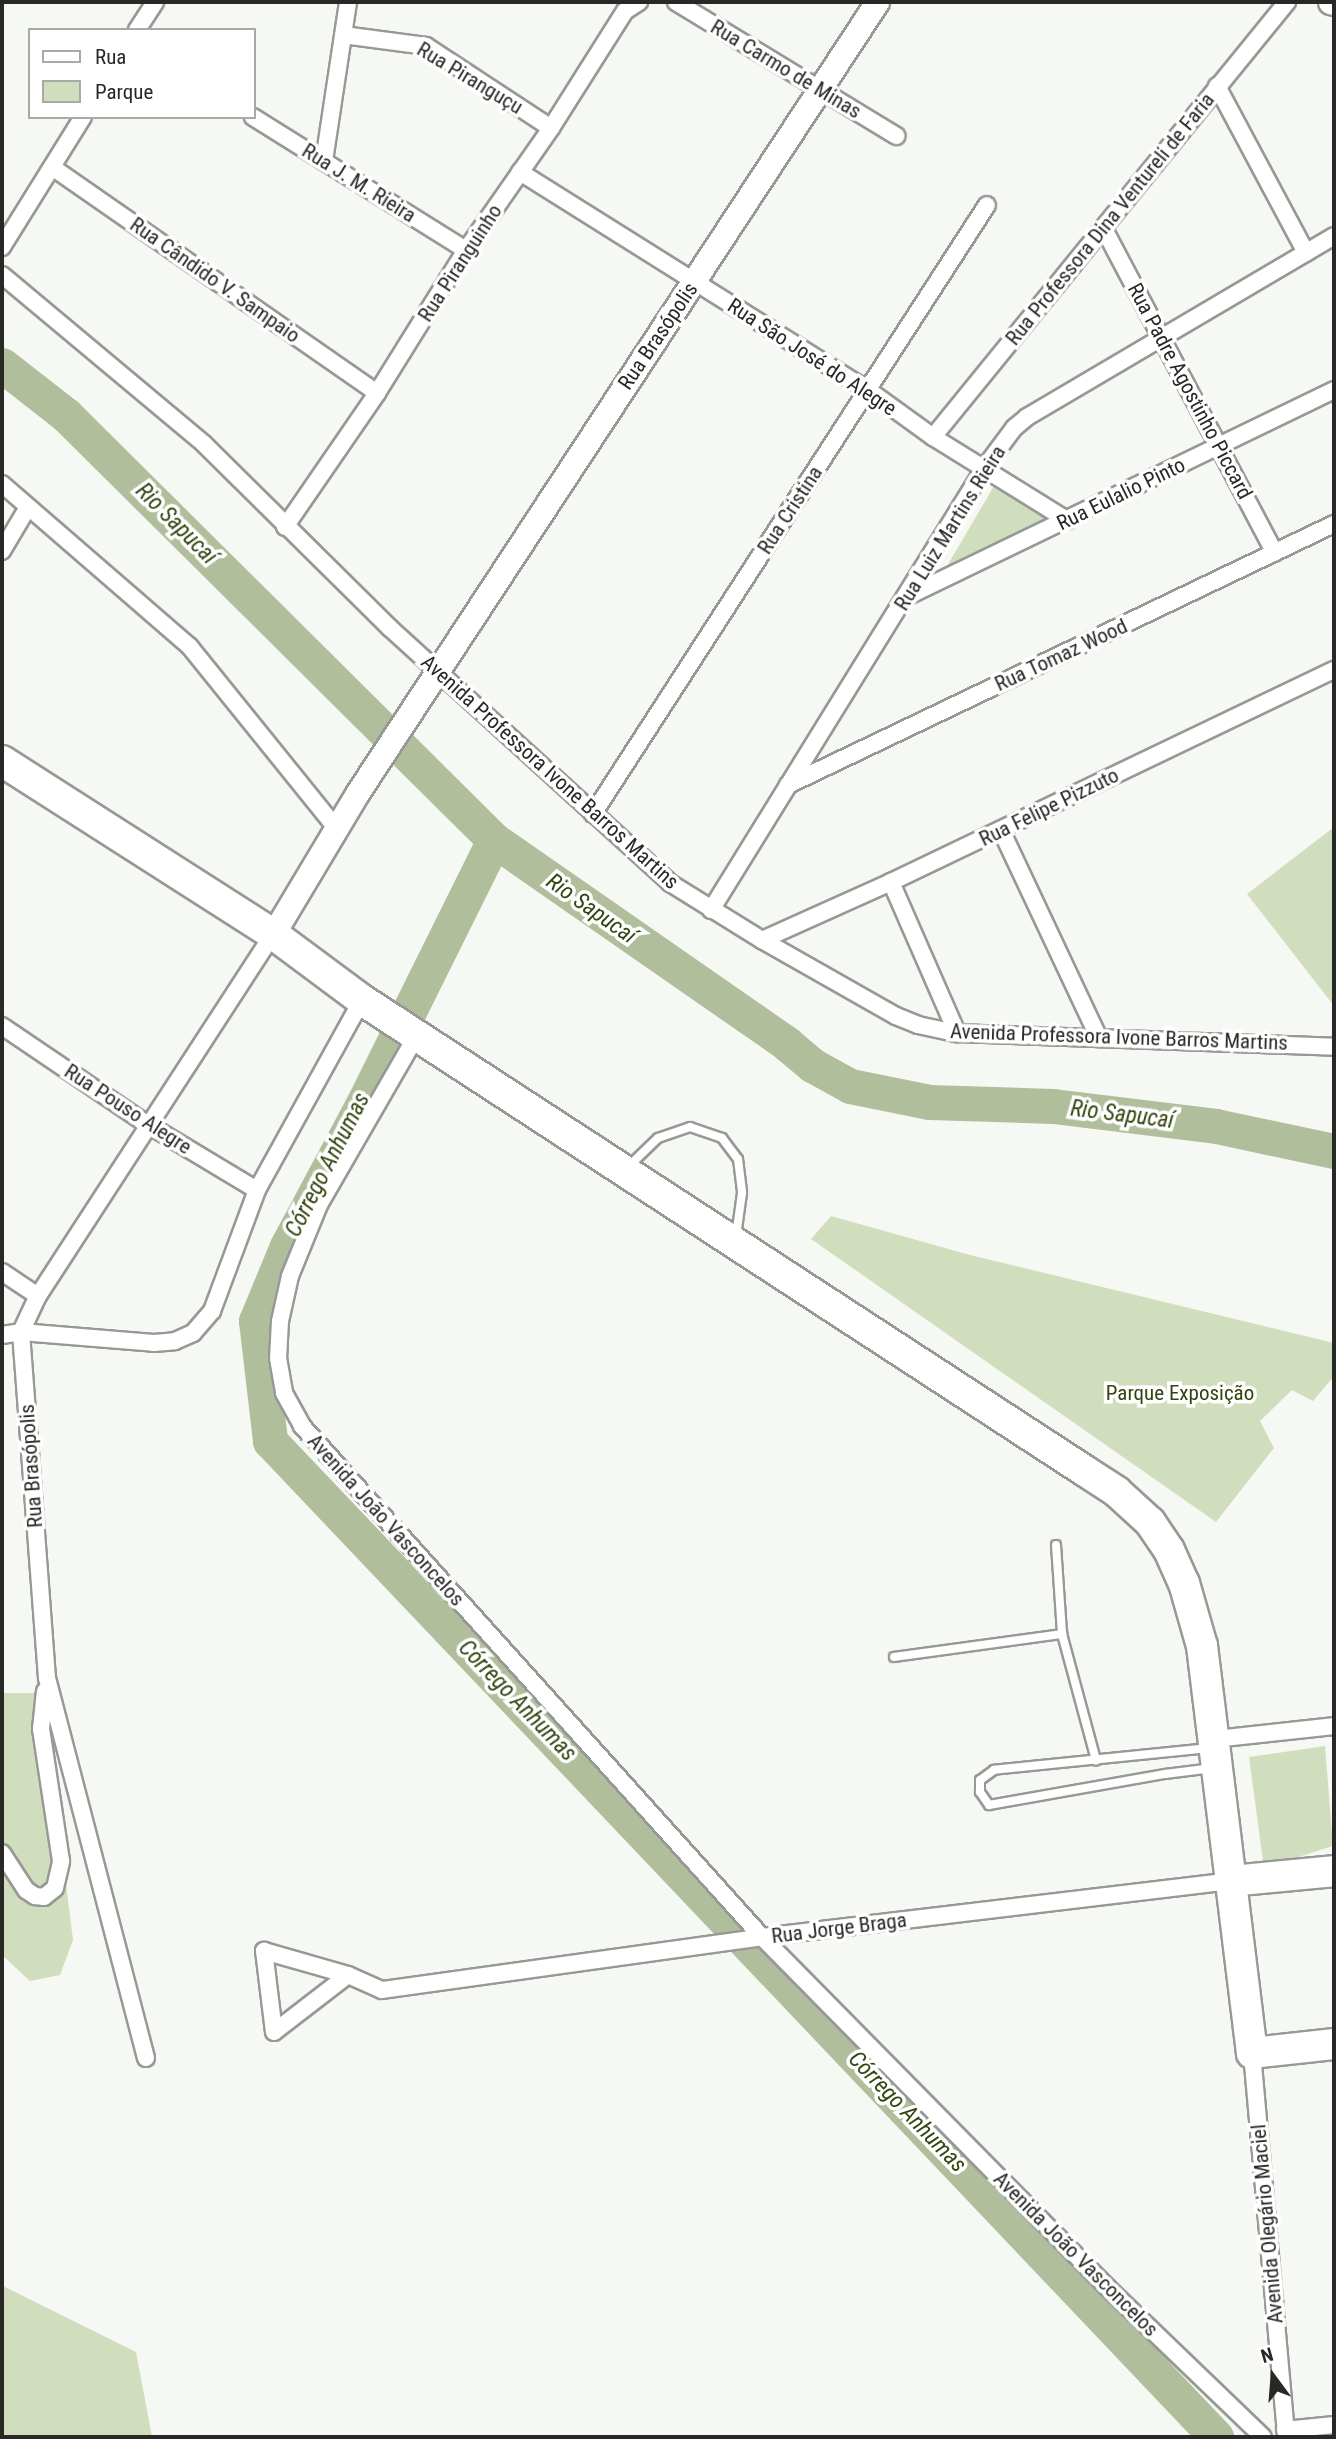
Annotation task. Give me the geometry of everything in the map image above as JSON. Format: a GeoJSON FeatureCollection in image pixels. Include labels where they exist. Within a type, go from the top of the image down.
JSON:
{"type":"FeatureCollection","features":[{"type":"Feature","properties":{"kind":"highway"},"geometry":{"type":"LineString","coordinates":[[2,761],[273,934],[369,1004],[1086,1471],[1116,1492],[1150,1522],[1170,1550],[1184,1583],[1202,1646],[1252,2053],[1334,2043]]}},
{"type":"Feature","properties":{"kind":"highway","name":"Rua Jorge Braga"},"geometry":{"type":"LineString","coordinates":[[1231,1881],[1334,1871]]}},
{"type":"Feature","properties":{"kind":"street"},"geometry":{"type":"LineString","coordinates":[[138,28],[155,2]]}},
{"type":"Feature","properties":{"kind":"street"},"geometry":{"type":"LineString","coordinates":[[324,161],[348,2]]}},
{"type":"Feature","properties":{"kind":"street","name":"Rua Piranguinho"},"geometry":{"type":"LineString","coordinates":[[285,527],[377,393],[466,250],[551,128],[625,11],[639,2]]}},
{"type":"Feature","properties":{"kind":"street","name":"Rua Carmo de Minas"},"geometry":{"type":"LineString","coordinates":[[676,2],[896,136]]}},
{"type":"Feature","properties":{"kind":"street","name":"Rua Brasópolis"},"geometry":{"type":"LineString","coordinates":[[146,2058],[47,1678],[21,1332],[38,1296],[147,1124],[273,934],[358,792],[877,2]]}},
{"type":"Feature","properties":{"kind":"street","name":"Rua Professora Dina Ventureli de Faria"},"geometry":{"type":"LineString","coordinates":[[933,437],[1287,2]]}},
{"type":"Feature","properties":{"kind":"street","name":"Rua Piranguçu"},"geometry":{"type":"LineString","coordinates":[[343,36],[426,46],[551,128]]}},
{"type":"Feature","properties":{"kind":"street"},"geometry":{"type":"LineString","coordinates":[[1217,86],[1306,253]]}},
{"type":"Feature","properties":{"kind":"street"},"geometry":{"type":"LineString","coordinates":[[2,247],[82,119]]}},
{"type":"Feature","properties":{"kind":"street","name":"Rua J. M. Rieira"},"geometry":{"type":"LineString","coordinates":[[256,119],[466,250]]}},
{"type":"Feature","properties":{"kind":"street","name":"Rua Cândido V. Sampaio"},"geometry":{"type":"LineString","coordinates":[[52,167],[377,393]]}},
{"type":"Feature","properties":{"kind":"street","name":"Rua São José do Alegre"},"geometry":{"type":"LineString","coordinates":[[520,172],[867,390],[933,437],[1067,520]]}},
{"type":"Feature","properties":{"kind":"street","name":"Rua Cristina"},"geometry":{"type":"LineString","coordinates":[[593,814],[987,205]]}},
{"type":"Feature","properties":{"kind":"street","name":"Rua Padre Agostinho Piccard"},"geometry":{"type":"LineString","coordinates":[[1104,229],[1275,553]]}},
{"type":"Feature","properties":{"kind":"street","name":"Rua Luiz Martins Rieira"},"geometry":{"type":"LineString","coordinates":[[711,910],[985,467],[1014,428],[1027,417],[1163,340],[1334,236]]}},
{"type":"Feature","properties":{"kind":"street","name":"Avenida Professora Ivone Barros Martins"},"geometry":{"type":"LineString","coordinates":[[2,275],[204,444],[390,628],[670,883],[762,940],[896,1016],[918,1025],[957,1033],[1333,1045]]}},
{"type":"Feature","properties":{"kind":"street","name":"Rua Eulalio Pinto"},"geometry":{"type":"LineString","coordinates":[[907,597],[1334,390]]}},
{"type":"Feature","properties":{"kind":"street"},"geometry":{"type":"LineString","coordinates":[[2,484],[190,648],[337,828]]}},
{"type":"Feature","properties":{"kind":"street"},"geometry":{"type":"LineString","coordinates":[[2,551],[28,508]]}},
{"type":"Feature","properties":{"kind":"street","name":"Rua Tomaz Wood"},"geometry":{"type":"LineString","coordinates":[[788,785],[1334,524]]}},
{"type":"Feature","properties":{"kind":"street","name":"Rua Felipe Pizzuto"},"geometry":{"type":"LineString","coordinates":[[762,940],[891,882],[1334,670]]}},
{"type":"Feature","properties":{"kind":"street"},"geometry":{"type":"LineString","coordinates":[[1001,830],[1099,1038]]}},
{"type":"Feature","properties":{"kind":"street"},"geometry":{"type":"LineString","coordinates":[[891,882],[957,1033]]}},
{"type":"Feature","properties":{"kind":"street"},"geometry":{"type":"LineString","coordinates":[[2,1335],[21,1332],[154,1343],[175,1341],[193,1333],[212,1311],[257,1190],[369,1004]]}},
{"type":"Feature","properties":{"kind":"street","name":"Rua Pouso Alegre"},"geometry":{"type":"LineString","coordinates":[[2,1026],[147,1124],[257,1190]]}},
{"type":"Feature","properties":{"kind":"street","name":"Avenida João Vasconcelos"},"geometry":{"type":"LineString","coordinates":[[412,1032],[319,1205],[290,1276],[280,1321],[278,1358],[284,1393],[302,1426],[760,1937],[1107,2287],[1263,2437]]}},
{"type":"Feature","properties":{"kind":"street"},"geometry":{"type":"LineString","coordinates":[[2,1272],[38,1296]]}},
{"type":"Feature","properties":{"kind":"street"},"geometry":{"type":"LineString","coordinates":[[2,1853],[26,1890],[35,1896],[44,1897],[55,1888],[61,1861],[41,1730],[47,1678]]}},
{"type":"Feature","properties":{"kind":"street"},"geometry":{"type":"LineString","coordinates":[[1216,1752],[1334,1726]]}},
{"type":"Feature","properties":{"kind":"street","name":"Rua Jorge Braga"},"geometry":{"type":"LineString","coordinates":[[348,1975],[274,2032],[264,1951],[348,1975],[382,1990],[760,1937],[1231,1881]]}},
{"type":"Feature","properties":{"kind":"street","name":"Avenida Olegário Maciel"},"geometry":{"type":"LineString","coordinates":[[1252,2053],[1285,2434]]}},
{"type":"Feature","properties":{"kind":"street"},"geometry":{"type":"LineString","coordinates":[[1285,2434],[1334,2425]]}},
{"type":"Feature","properties":{"kind":"lane"},"geometry":{"type":"LineString","coordinates":[[625,1170],[658,1138],[690,1127],[722,1138],[738,1159],[742,1193],[735,1242]]}},
{"type":"Feature","properties":{"kind":"lane"},"geometry":{"type":"LineString","coordinates":[[1056,1545],[1062,1634],[1096,1760]]}},
{"type":"Feature","properties":{"kind":"lane"},"geometry":{"type":"LineString","coordinates":[[894,1657],[1062,1634]]}},
{"type":"Feature","properties":{"kind":"lane"},"geometry":{"type":"LineString","coordinates":[[1216,1752],[1165,1774],[989,1805],[979,1792],[980,1780],[994,1770],[1216,1752]]}},
{"type":"Feature","properties":{"kind":"green space"},"geometry":{"type":"Polygon","coordinates":[[[994,486],[1050,521],[943,573],[994,486]]]}},
{"type":"Feature","properties":{"kind":"green space"},"geometry":{"type":"Polygon","coordinates":[[[1334,827],[1334,1006],[1247,894],[1334,827]]]}},
{"type":"Feature","properties":{"kind":"green space","name":"Parque Exposição"},"geometry":{"type":"Polygon","coordinates":[[[831,1216],[970,1255],[1334,1343],[1334,1376],[1313,1401],[1292,1390],[1260,1421],[1274,1448],[1216,1522],[811,1239],[831,1216]]]}},
{"type":"Feature","properties":{"kind":"green space"},"geometry":{"type":"Polygon","coordinates":[[[2,1693],[42,1693],[73,1940],[60,1975],[30,1981],[2,1955],[2,1693]]]}},
{"type":"Feature","properties":{"kind":"green space"},"geometry":{"type":"Polygon","coordinates":[[[1325,1746],[1333,1846],[1264,1868],[1249,1757],[1325,1746]]]}},
{"type":"Feature","properties":{"kind":"green space"},"geometry":{"type":"Polygon","coordinates":[[[2,2282],[3,2286],[136,2352],[152,2437],[2,2437],[2,2282]]]}},
{"type":"Feature","properties":{"kind":"waterway","name":"Rio Sapucaí"},"geometry":{"type":"LineString","coordinates":[[2,365],[66,415],[494,840],[787,1044],[812,1065],[850,1086],[929,1102],[1053,1106],[1216,1126],[1334,1151]]}},
{"type":"Feature","properties":{"kind":"waterway","name":"Córrego Anhumas"},"geometry":{"type":"LineString","coordinates":[[494,840],[365,1100],[287,1246],[256,1321],[270,1441],[1216,2437]]}}]}
